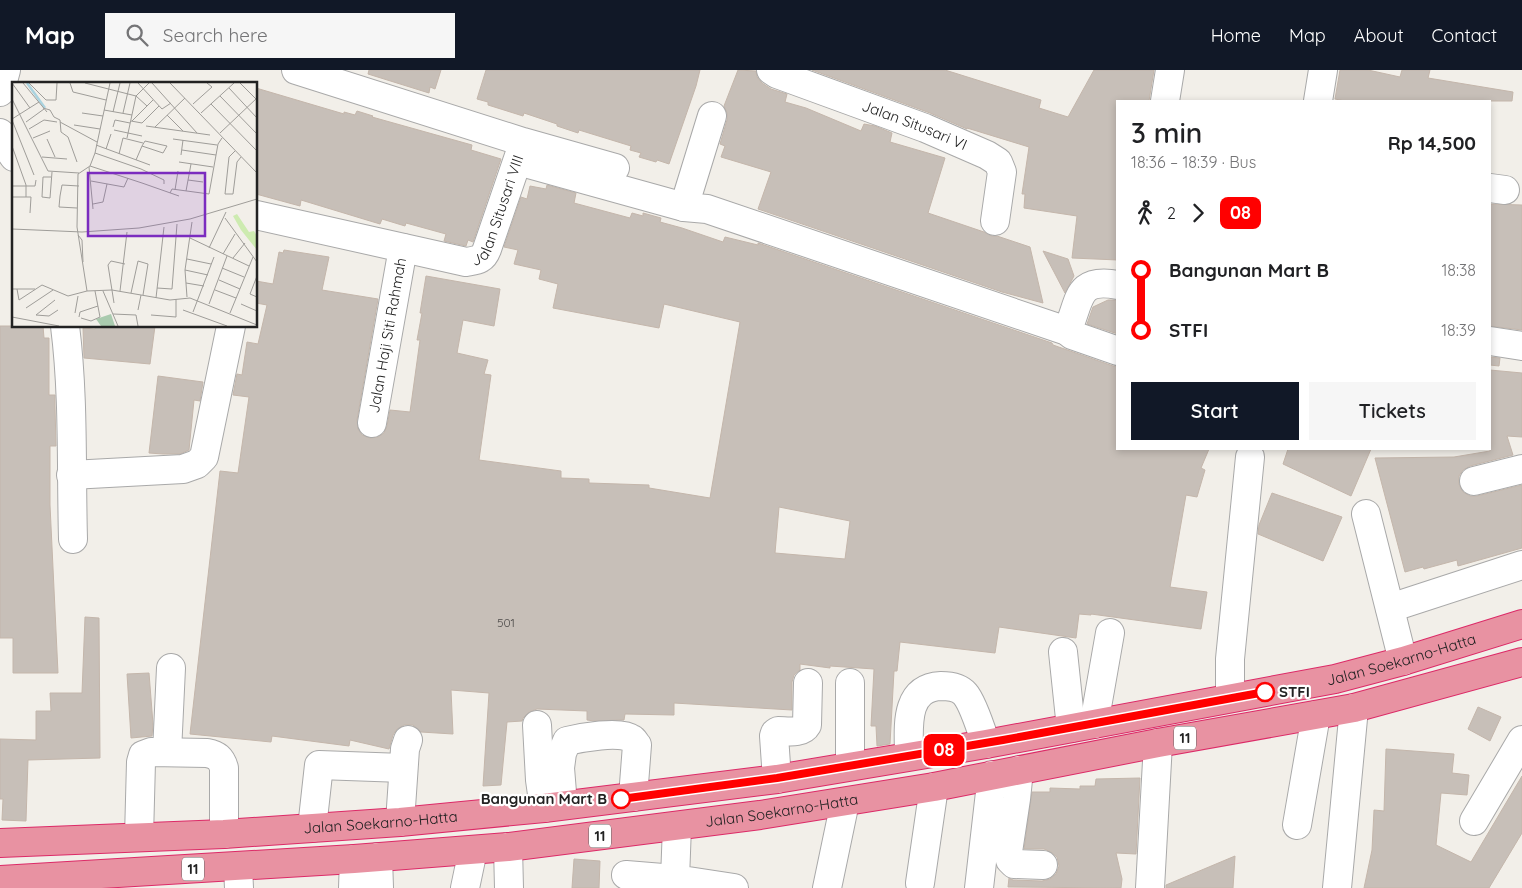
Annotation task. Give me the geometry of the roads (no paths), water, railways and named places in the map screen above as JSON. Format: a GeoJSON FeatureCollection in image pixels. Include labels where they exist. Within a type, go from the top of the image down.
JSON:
{"type":"FeatureCollection","features":[{"type":"Feature","properties":{"kind":"highway","name":"Jalan Soekarno-Hatta"},"geometry":{"type":"LineString","coordinates":[[0,844],[224,834],[400,822],[553,807],[777,778],[986,744],[1335,679],[1403,661],[1522,624]]}},
{"type":"Feature","properties":{"kind":"highway","name":"Jalan Soekarno-Hatta"},"geometry":{"type":"LineString","coordinates":[[0,880],[32,879],[99,882],[230,878],[366,858],[508,847],[760,815],[934,787],[1158,743],[1354,708],[1522,662]]}},
{"type":"Feature","properties":{"kind":"highway"},"geometry":{"type":"LineString","coordinates":[[5,888],[32,879]]}},
{"type":"Feature","properties":{"kind":"street"},"geometry":{"type":"LineString","coordinates":[[0,92],[6,70]]}},
{"type":"Feature","properties":{"kind":"street","name":"Jalan Situsari VIII"},"geometry":{"type":"LineString","coordinates":[[258,215],[466,262],[480,260],[485,255],[521,152],[296,70]]}},
{"type":"Feature","properties":{"kind":"street","name":"Jalan Situsari VI"},"geometry":{"type":"LineString","coordinates":[[771,70],[777,74],[925,128],[987,155],[998,162],[1002,172],[995,221]]}},
{"type":"Feature","properties":{"kind":"street"},"geometry":{"type":"LineString","coordinates":[[1166,100],[1170,70]]}},
{"type":"Feature","properties":{"kind":"street"},"geometry":{"type":"LineString","coordinates":[[1318,100],[1323,70]]}},
{"type":"Feature","properties":{"kind":"street"},"geometry":{"type":"LineString","coordinates":[[694,202],[712,116]]}},
{"type":"Feature","properties":{"kind":"street"},"geometry":{"type":"LineString","coordinates":[[0,133],[4,143],[12,153]]}},
{"type":"Feature","properties":{"kind":"street"},"geometry":{"type":"LineString","coordinates":[[521,152],[694,202],[1067,331],[1072,335],[1116,350]]}},
{"type":"Feature","properties":{"kind":"street","name":"Jalan Haji Siti Rahmah"},"geometry":{"type":"LineString","coordinates":[[372,423],[403,248]]}},
{"type":"Feature","properties":{"kind":"street"},"geometry":{"type":"LineString","coordinates":[[1067,331],[1079,294],[1090,285],[1103,282],[1116,285]]}},
{"type":"Feature","properties":{"kind":"street"},"geometry":{"type":"LineString","coordinates":[[65,328],[72,398],[72,539]]}},
{"type":"Feature","properties":{"kind":"street"},"geometry":{"type":"LineString","coordinates":[[72,475],[183,469],[197,464],[204,456],[231,328]]}},
{"type":"Feature","properties":{"kind":"street"},"geometry":{"type":"LineString","coordinates":[[1491,341],[1522,346]]}},
{"type":"Feature","properties":{"kind":"street"},"geometry":{"type":"LineString","coordinates":[[1230,698],[1230,659],[1250,456]]}},
{"type":"Feature","properties":{"kind":"street"},"geometry":{"type":"LineString","coordinates":[[1474,481],[1522,469]]}},
{"type":"Feature","properties":{"kind":"street"},"geometry":{"type":"LineString","coordinates":[[1366,514],[1403,661]]}},
{"type":"Feature","properties":{"kind":"street"},"geometry":{"type":"LineString","coordinates":[[1390,608],[1522,565]]}},
{"type":"Feature","properties":{"kind":"street"},"geometry":{"type":"LineString","coordinates":[[1083,726],[1110,633]]}},
{"type":"Feature","properties":{"kind":"street"},"geometry":{"type":"LineString","coordinates":[[1063,652],[1083,726]]}},
{"type":"Feature","properties":{"kind":"street"},"geometry":{"type":"LineString","coordinates":[[167,752],[171,668]]}},
{"type":"Feature","properties":{"kind":"street"},"geometry":{"type":"LineString","coordinates":[[777,778],[774,736],[778,731],[801,731],[805,729],[807,725],[808,683]]}},
{"type":"Feature","properties":{"kind":"street"},"geometry":{"type":"LineString","coordinates":[[850,683],[850,766]]}},
{"type":"Feature","properties":{"kind":"street"},"geometry":{"type":"LineString","coordinates":[[909,756],[910,711],[915,698],[923,691],[939,686],[954,687],[966,694],[986,744]]}},
{"type":"Feature","properties":{"kind":"street"},"geometry":{"type":"LineString","coordinates":[[1337,888],[1354,708]]}},
{"type":"Feature","properties":{"kind":"street"},"geometry":{"type":"LineString","coordinates":[[1297,826],[1316,715]]}},
{"type":"Feature","properties":{"kind":"street"},"geometry":{"type":"LineString","coordinates":[[537,725],[540,780],[553,807]]}},
{"type":"Feature","properties":{"kind":"street"},"geometry":{"type":"LineString","coordinates":[[553,807],[562,753],[567,742],[578,739],[622,735],[632,739],[637,745],[633,797]]}},
{"type":"Feature","properties":{"kind":"street"},"geometry":{"type":"LineString","coordinates":[[400,822],[404,749],[408,740]]}},
{"type":"Feature","properties":{"kind":"street"},"geometry":{"type":"LineString","coordinates":[[1150,888],[1158,743]]}},
{"type":"Feature","properties":{"kind":"street"},"geometry":{"type":"LineString","coordinates":[[1474,821],[1519,748]]}},
{"type":"Feature","properties":{"kind":"street"},"geometry":{"type":"LineString","coordinates":[[138,838],[141,762],[144,755],[151,752],[207,753],[215,755],[222,760],[224,768],[224,834]]}},
{"type":"Feature","properties":{"kind":"street"},"geometry":{"type":"LineString","coordinates":[[312,828],[319,766],[403,768]]}},
{"type":"Feature","properties":{"kind":"street"},"geometry":{"type":"LineString","coordinates":[[1019,770],[1008,852],[1010,860],[1014,864],[1043,865]]}},
{"type":"Feature","properties":{"kind":"street"},"geometry":{"type":"LineString","coordinates":[[979,888],[992,775]]}},
{"type":"Feature","properties":{"kind":"street"},"geometry":{"type":"LineString","coordinates":[[920,883],[934,787]]}},
{"type":"Feature","properties":{"kind":"street"},"geometry":{"type":"LineString","coordinates":[[827,888],[845,802]]}},
{"type":"Feature","properties":{"kind":"street"},"geometry":{"type":"LineString","coordinates":[[675,879],[677,826]]}},
{"type":"Feature","properties":{"kind":"street"},"geometry":{"type":"LineString","coordinates":[[508,847],[508,888]]}},
{"type":"Feature","properties":{"kind":"street"},"geometry":{"type":"LineString","coordinates":[[465,888],[473,850]]}},
{"type":"Feature","properties":{"kind":"street"},"geometry":{"type":"LineString","coordinates":[[353,888],[366,858]]}},
{"type":"Feature","properties":{"kind":"street"},"geometry":{"type":"LineString","coordinates":[[366,858],[379,888]]}},
{"type":"Feature","properties":{"kind":"street"},"geometry":{"type":"LineString","coordinates":[[626,875],[675,879],[734,888]]}},
{"type":"Feature","properties":{"kind":"place","name":"STFI"},"geometry":{"type":"Point","coordinates":[1265,692]}},
{"type":"Feature","properties":{"kind":"place","name":"Bangunan Mart B"},"geometry":{"type":"Point","coordinates":[621,799]}}]}
